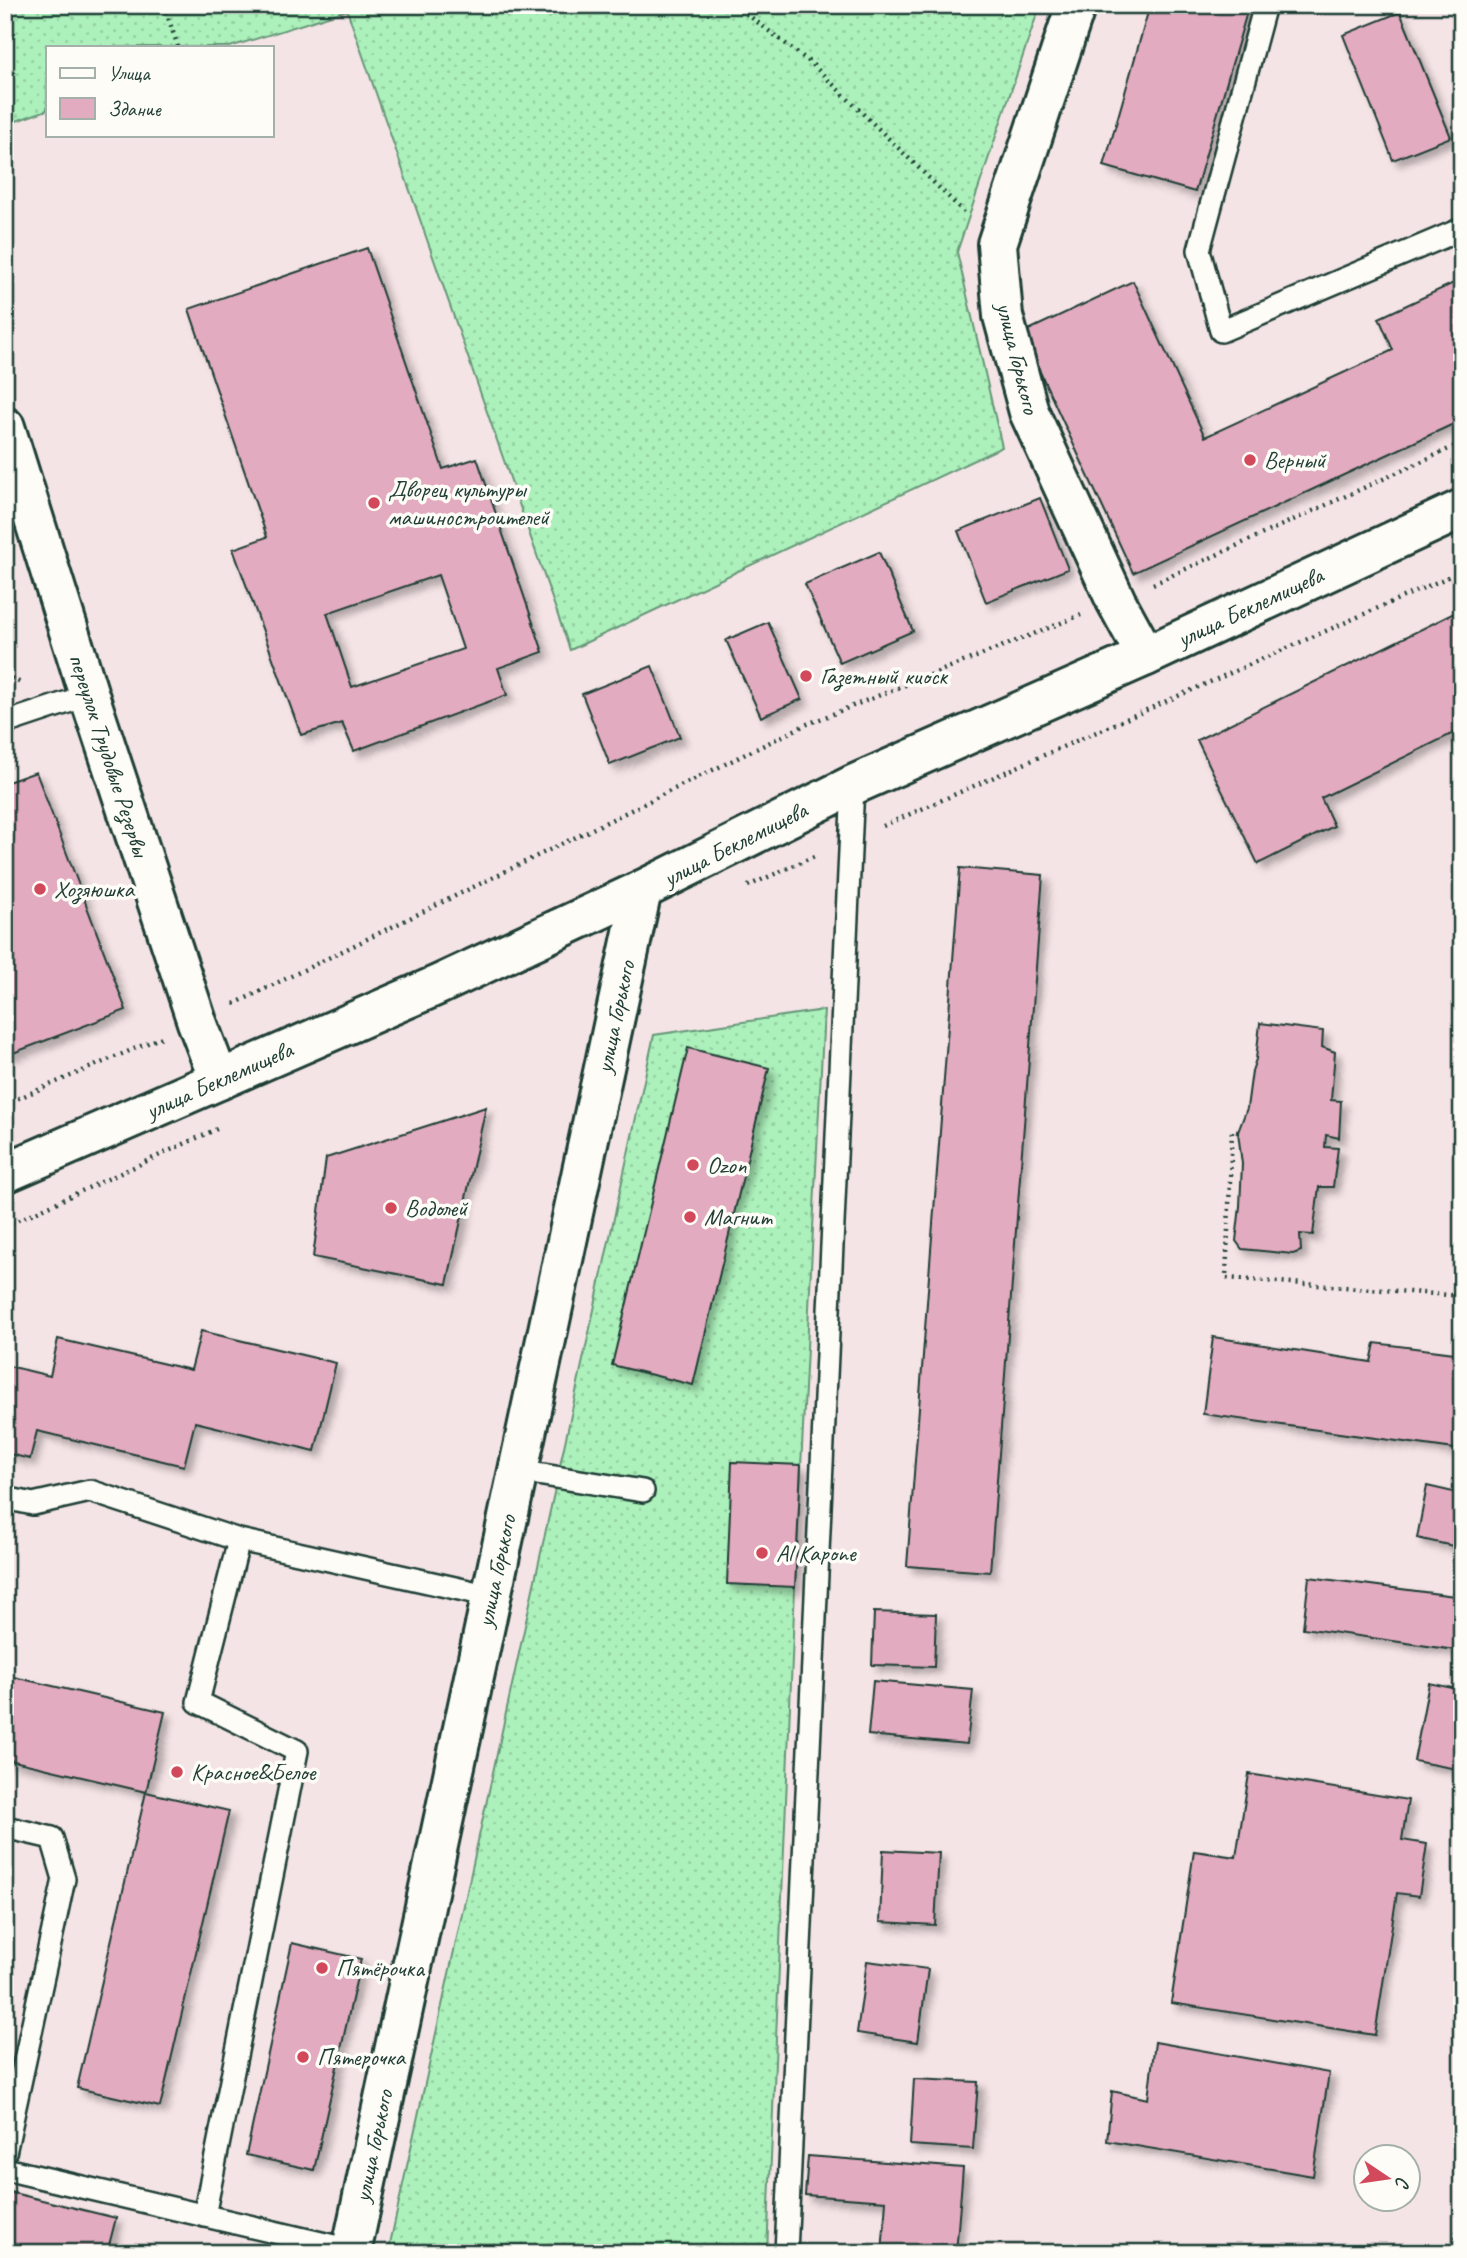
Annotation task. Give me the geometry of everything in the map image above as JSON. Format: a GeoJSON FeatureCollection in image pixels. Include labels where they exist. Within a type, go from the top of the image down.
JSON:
{"type":"FeatureCollection","features":[{"type":"Feature","properties":{"kind":"street","name":"улица Горького"},"geometry":{"type":"LineString","coordinates":[[1076,5],[997,244],[1003,316],[1029,412],[1116,601],[1146,656]]}},
{"type":"Feature","properties":{"kind":"street","name":"переулок Трудовые Резервы"},"geometry":{"type":"LineString","coordinates":[[5,427],[17,510],[89,695],[197,1022],[219,1080]]}},
{"type":"Feature","properties":{"kind":"street","name":"улица Беклемищева"},"geometry":{"type":"LineString","coordinates":[[5,1173],[438,985],[642,890],[853,785],[1146,656],[1462,509]]}},
{"type":"Feature","properties":{"kind":"street","name":"улица Горького"},"geometry":{"type":"LineString","coordinates":[[351,2251],[642,890]]}},
{"type":"Feature","properties":{"kind":"lane"},"geometry":{"type":"LineString","coordinates":[[1265,5],[1199,250],[1221,331],[1462,229]]}},
{"type":"Feature","properties":{"kind":"lane"},"geometry":{"type":"LineString","coordinates":[[5,723],[89,695]]}},
{"type":"Feature","properties":{"kind":"lane"},"geometry":{"type":"LineString","coordinates":[[786,2253],[853,785]]}},
{"type":"Feature","properties":{"kind":"lane"},"geometry":{"type":"LineString","coordinates":[[518,1471],[643,1491]]}},
{"type":"Feature","properties":{"kind":"lane"},"geometry":{"type":"LineString","coordinates":[[5,1498],[33,1504],[90,1491],[239,1540],[491,1597]]}},
{"type":"Feature","properties":{"kind":"lane"},"geometry":{"type":"LineString","coordinates":[[204,2216],[297,1751],[198,1702],[239,1540]]}},
{"type":"Feature","properties":{"kind":"lane"},"geometry":{"type":"LineString","coordinates":[[5,1827],[52,1838],[64,1879],[5,2153]]}},
{"type":"Feature","properties":{"kind":"lane"},"geometry":{"type":"LineString","coordinates":[[5,2169],[351,2251]]}},
{"type":"Feature","properties":{"kind":"path"},"geometry":{"type":"LineString","coordinates":[[164,5],[178,46]]}},
{"type":"Feature","properties":{"kind":"path"},"geometry":{"type":"LineString","coordinates":[[735,5],[811,63],[997,244]]}},
{"type":"Feature","properties":{"kind":"path"},"geometry":{"type":"LineString","coordinates":[[5,1104],[197,1022],[805,725],[1116,601],[1462,443]]}},
{"type":"Feature","properties":{"kind":"path"},"geometry":{"type":"LineString","coordinates":[[741,889],[1462,571]]}},
{"type":"Feature","properties":{"kind":"path"},"geometry":{"type":"LineString","coordinates":[[5,1226],[231,1122]]}},
{"type":"Feature","properties":{"kind":"path"},"geometry":{"type":"LineString","coordinates":[[1238,1132],[1232,1131],[1226,1278],[1462,1296]]}},
{"type":"Feature","properties":{"kind":"path"},"geometry":{"type":"LineString","coordinates":[[1454,2253],[1462,2198]]}},
{"type":"Feature","properties":{"kind":"green space"},"geometry":{"type":"Polygon","coordinates":[[[5,5],[1040,5],[957,252],[1002,447],[570,650],[347,10],[233,46],[46,46],[46,110],[5,125],[5,5]]]}},
{"type":"Feature","properties":{"kind":"green space"},"geometry":{"type":"Polygon","coordinates":[[[824,1010],[795,1587],[767,2253],[388,2253],[654,1035],[824,1010]]]}},
{"type":"Feature","properties":{"kind":"building"},"geometry":{"type":"Polygon","coordinates":[[[1150,5],[1249,5],[1195,192],[1104,166],[1150,5]]]}},
{"type":"Feature","properties":{"kind":"building"},"geometry":{"type":"Polygon","coordinates":[[[1450,5],[1462,5],[1462,33],[1450,5]]]}},
{"type":"Feature","properties":{"kind":"building"},"geometry":{"type":"Polygon","coordinates":[[[1400,12],[1451,137],[1393,160],[1343,35],[1400,12]]]}},
{"type":"Feature","properties":{"kind":"building","name":"Дворец культуры машиностроителей"},"geometry":{"type":"Polygon","coordinates":[[[367,248],[443,469],[477,458],[543,652],[498,668],[507,695],[354,751],[342,723],[301,735],[233,549],[267,537],[189,309],[367,248]],[[438,575],[327,613],[352,687],[463,649],[438,575]]]}},
{"type":"Feature","properties":{"kind":"building"},"geometry":{"type":"Polygon","coordinates":[[[1462,279],[1462,420],[1133,573],[1022,333],[1133,281],[1205,437],[1393,350],[1379,318],[1462,279]]]}},
{"type":"Feature","properties":{"kind":"building"},"geometry":{"type":"Polygon","coordinates":[[[1040,498],[1068,569],[986,602],[958,531],[1040,498]]]}},
{"type":"Feature","properties":{"kind":"building"},"geometry":{"type":"Polygon","coordinates":[[[879,552],[913,631],[840,663],[805,584],[879,552]]]}},
{"type":"Feature","properties":{"kind":"building"},"geometry":{"type":"Polygon","coordinates":[[[1462,609],[1462,729],[1321,798],[1334,826],[1258,864],[1197,740],[1462,609]]]}},
{"type":"Feature","properties":{"kind":"building"},"geometry":{"type":"Polygon","coordinates":[[[768,622],[802,699],[761,717],[726,640],[768,622]]]}},
{"type":"Feature","properties":{"kind":"building"},"geometry":{"type":"Polygon","coordinates":[[[652,666],[680,737],[610,765],[582,694],[652,666]]]}},
{"type":"Feature","properties":{"kind":"building"},"geometry":{"type":"Polygon","coordinates":[[[36,772],[126,1010],[5,1056],[5,966],[13,963],[5,943],[5,783],[36,772]]]}},
{"type":"Feature","properties":{"kind":"building"},"geometry":{"type":"Polygon","coordinates":[[[960,868],[1043,875],[990,1572],[907,1566],[960,868]]]}},
{"type":"Feature","properties":{"kind":"building"},"geometry":{"type":"Polygon","coordinates":[[[1260,1023],[1323,1031],[1322,1047],[1335,1052],[1331,1100],[1341,1101],[1339,1138],[1326,1135],[1325,1147],[1338,1148],[1333,1187],[1319,1187],[1313,1235],[1300,1234],[1301,1251],[1293,1254],[1242,1249],[1236,1241],[1242,1164],[1238,1132],[1247,1108],[1260,1023]]]}},
{"type":"Feature","properties":{"kind":"building","name":"Магнит"},"geometry":{"type":"Polygon","coordinates":[[[688,1048],[769,1068],[693,1385],[612,1365],[688,1048]]]}},
{"type":"Feature","properties":{"kind":"building","name":"Водолей"},"geometry":{"type":"Polygon","coordinates":[[[486,1107],[447,1284],[313,1257],[326,1158],[486,1107]]]}},
{"type":"Feature","properties":{"kind":"building"},"geometry":{"type":"Polygon","coordinates":[[[201,1331],[336,1363],[315,1451],[195,1422],[184,1466],[37,1431],[30,1459],[5,1453],[5,1365],[50,1376],[58,1339],[191,1370],[201,1331]]]}},
{"type":"Feature","properties":{"kind":"building"},"geometry":{"type":"Polygon","coordinates":[[[1213,1337],[1371,1362],[1375,1343],[1462,1354],[1462,1450],[1203,1414],[1213,1337]]]}},
{"type":"Feature","properties":{"kind":"building","name":"Al Kapone"},"geometry":{"type":"Polygon","coordinates":[[[732,1462],[801,1465],[795,1587],[727,1584],[732,1462]]]}},
{"type":"Feature","properties":{"kind":"building"},"geometry":{"type":"Polygon","coordinates":[[[1427,1486],[1462,1494],[1462,1548],[1417,1538],[1427,1486]]]}},
{"type":"Feature","properties":{"kind":"building"},"geometry":{"type":"Polygon","coordinates":[[[1309,1577],[1462,1597],[1462,1651],[1303,1628],[1309,1577]]]}},
{"type":"Feature","properties":{"kind":"building"},"geometry":{"type":"Polygon","coordinates":[[[874,1612],[936,1614],[934,1667],[872,1665],[874,1612]]]}},
{"type":"Feature","properties":{"kind":"building"},"geometry":{"type":"Polygon","coordinates":[[[5,1675],[165,1712],[146,1792],[5,1759],[5,1675]]]}},
{"type":"Feature","properties":{"kind":"building"},"geometry":{"type":"Polygon","coordinates":[[[873,1681],[973,1690],[967,1744],[868,1735],[873,1681]]]}},
{"type":"Feature","properties":{"kind":"building"},"geometry":{"type":"Polygon","coordinates":[[[1429,1683],[1462,1690],[1462,1770],[1414,1761],[1429,1683]]]}},
{"type":"Feature","properties":{"kind":"building"},"geometry":{"type":"Polygon","coordinates":[[[1249,1774],[1408,1800],[1402,1840],[1427,1844],[1419,1896],[1397,1893],[1375,2035],[1171,2003],[1194,1851],[1236,1857],[1249,1774]]]}},
{"type":"Feature","properties":{"kind":"building"},"geometry":{"type":"Polygon","coordinates":[[[146,1792],[229,1811],[160,2107],[77,2088],[146,1792]]]}},
{"type":"Feature","properties":{"kind":"building"},"geometry":{"type":"Polygon","coordinates":[[[883,1850],[939,1853],[935,1925],[880,1922],[883,1850]]]}},
{"type":"Feature","properties":{"kind":"building","name":"Пятерочка"},"geometry":{"type":"Polygon","coordinates":[[[292,1943],[361,1959],[314,2170],[246,2155],[292,1943]]]}},
{"type":"Feature","properties":{"kind":"building"},"geometry":{"type":"Polygon","coordinates":[[[867,1961],[928,1969],[918,2042],[857,2033],[867,1961]]]}},
{"type":"Feature","properties":{"kind":"building"},"geometry":{"type":"Polygon","coordinates":[[[1155,2042],[1329,2073],[1313,2176],[1107,2141],[1112,2091],[1148,2099],[1155,2042]]]}},
{"type":"Feature","properties":{"kind":"building"},"geometry":{"type":"Polygon","coordinates":[[[914,2079],[978,2082],[973,2149],[910,2145],[914,2079]]]}},
{"type":"Feature","properties":{"kind":"building"},"geometry":{"type":"Polygon","coordinates":[[[808,2156],[963,2168],[956,2253],[882,2253],[886,2201],[805,2195],[808,2156]]]}},
{"type":"Feature","properties":{"kind":"building"},"geometry":{"type":"Polygon","coordinates":[[[5,2191],[116,2218],[107,2253],[5,2253],[5,2191]]]}},
{"type":"Feature","properties":{"kind":"place","name":"Верный"},"geometry":{"type":"Point","coordinates":[1250,460]}},
{"type":"Feature","properties":{"kind":"place","name":"Дворец культуры машиностроителей"},"geometry":{"type":"Point","coordinates":[374,503]}},
{"type":"Feature","properties":{"kind":"place","name":"Газетный киоск"},"geometry":{"type":"Point","coordinates":[806,676]}},
{"type":"Feature","properties":{"kind":"place","name":"Хозяюшка"},"geometry":{"type":"Point","coordinates":[40,889]}},
{"type":"Feature","properties":{"kind":"place","name":"Ozon"},"geometry":{"type":"Point","coordinates":[693,1165]}},
{"type":"Feature","properties":{"kind":"place","name":"Водолей"},"geometry":{"type":"Point","coordinates":[391,1208]}},
{"type":"Feature","properties":{"kind":"place","name":"Магнит"},"geometry":{"type":"Point","coordinates":[690,1217]}},
{"type":"Feature","properties":{"kind":"place","name":"Al Kapone"},"geometry":{"type":"Point","coordinates":[762,1553]}},
{"type":"Feature","properties":{"kind":"place","name":"Красное&Белое"},"geometry":{"type":"Point","coordinates":[177,1772]}},
{"type":"Feature","properties":{"kind":"place","name":"Пятёрочка"},"geometry":{"type":"Point","coordinates":[322,1968]}},
{"type":"Feature","properties":{"kind":"place","name":"Пятерочка"},"geometry":{"type":"Point","coordinates":[303,2057]}}]}
